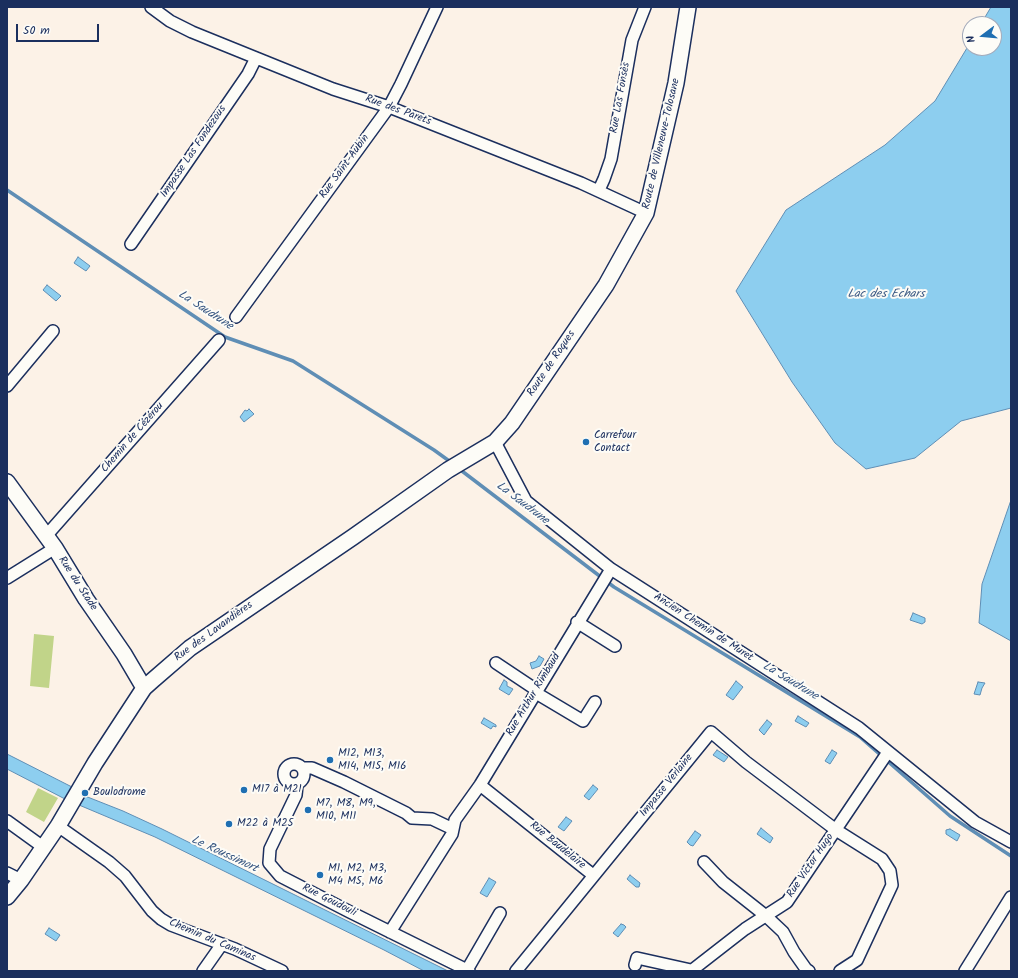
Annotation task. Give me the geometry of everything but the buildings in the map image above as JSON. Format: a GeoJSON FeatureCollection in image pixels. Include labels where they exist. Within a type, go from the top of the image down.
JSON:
{"type":"FeatureCollection","features":[{"type":"Feature","properties":{"kind":"street","name":"Rue des Parets"},"geometry":{"type":"LineString","coordinates":[[151,7],[170,21],[192,32],[333,89],[389,107],[599,190],[646,213]]}},
{"type":"Feature","properties":{"kind":"street","name":"Rue Saint-Aubin"},"geometry":{"type":"LineString","coordinates":[[236,317],[389,107],[437,7]]}},
{"type":"Feature","properties":{"kind":"street","name":"Rue Las Fonsès"},"geometry":{"type":"LineString","coordinates":[[599,190],[611,159],[632,40],[645,7]]}},
{"type":"Feature","properties":{"kind":"street","name":"Route de Villeneuve-Tolosane"},"geometry":{"type":"LineString","coordinates":[[606,284],[646,213],[676,83],[686,10]]}},
{"type":"Feature","properties":{"kind":"street","name":"Impasse Las Fondezous"},"geometry":{"type":"LineString","coordinates":[[131,244],[248,74],[256,58]]}},
{"type":"Feature","properties":{"kind":"street","name":"Route de Roques"},"geometry":{"type":"LineString","coordinates":[[495,442],[512,423],[606,284]]}},
{"type":"Feature","properties":{"kind":"street"},"geometry":{"type":"LineString","coordinates":[[7,386],[53,331]]}},
{"type":"Feature","properties":{"kind":"street","name":"Chemin de Cézérou"},"geometry":{"type":"LineString","coordinates":[[46,536],[220,340]]}},
{"type":"Feature","properties":{"kind":"street","name":"Rue des Lavandières"},"geometry":{"type":"LineString","coordinates":[[7,896],[21,880],[58,826],[95,763],[144,688],[190,648],[353,537],[444,472],[495,442]]}},
{"type":"Feature","properties":{"kind":"street","name":"Ancien Chemin de Muret"},"geometry":{"type":"LineString","coordinates":[[495,442],[526,501],[611,569],[859,728],[975,822],[1011,842]]}},
{"type":"Feature","properties":{"kind":"street","name":"Rue du Stade"},"geometry":{"type":"LineString","coordinates":[[7,482],[55,548],[86,599],[124,654],[144,688]]}},
{"type":"Feature","properties":{"kind":"street"},"geometry":{"type":"LineString","coordinates":[[7,578],[55,548]]}},
{"type":"Feature","properties":{"kind":"street","name":"Rue Arthur Rimbaud"},"geometry":{"type":"LineString","coordinates":[[390,932],[452,834],[454,824],[537,692],[611,569]]}},
{"type":"Feature","properties":{"kind":"street"},"geometry":{"type":"LineString","coordinates":[[578,622],[615,646]]}},
{"type":"Feature","properties":{"kind":"street"},"geometry":{"type":"LineString","coordinates":[[496,663],[537,692],[583,721],[596,702]]}},
{"type":"Feature","properties":{"kind":"street","name":"Impasse Verlaine"},"geometry":{"type":"LineString","coordinates":[[593,875],[711,732],[746,762],[836,830]]}},
{"type":"Feature","properties":{"kind":"street","name":"Rue Victor Hugo"},"geometry":{"type":"LineString","coordinates":[[691,971],[745,929],[787,902],[888,752]]}},
{"type":"Feature","properties":{"kind":"street"},"geometry":{"type":"LineString","coordinates":[[297,784],[290,784],[285,779],[285,769],[291,764],[303,768],[312,768],[344,782],[406,812],[412,818],[432,819],[454,824]]}},
{"type":"Feature","properties":{"kind":"street","name":"Rue Goudouli"},"geometry":{"type":"LineString","coordinates":[[303,768],[304,778],[297,784],[296,795],[270,849],[270,863],[280,876],[468,970]]}},
{"type":"Feature","properties":{"kind":"street","name":"Rue Baudelaire"},"geometry":{"type":"LineString","coordinates":[[480,784],[593,875],[516,971]]}},
{"type":"Feature","properties":{"kind":"street"},"geometry":{"type":"LineString","coordinates":[[7,821],[43,847]]}},
{"type":"Feature","properties":{"kind":"street","name":"Chemin du Caminas"},"geometry":{"type":"LineString","coordinates":[[58,826],[109,862],[125,876],[161,920],[222,944],[282,971]]}},
{"type":"Feature","properties":{"kind":"street"},"geometry":{"type":"LineString","coordinates":[[836,830],[882,859],[890,871],[892,885],[857,960],[840,971]]}},
{"type":"Feature","properties":{"kind":"street"},"geometry":{"type":"LineString","coordinates":[[704,862],[723,882],[766,916],[783,932],[794,952],[809,971]]}},
{"type":"Feature","properties":{"kind":"street"},"geometry":{"type":"LineString","coordinates":[[7,873],[21,880]]}},
{"type":"Feature","properties":{"kind":"street"},"geometry":{"type":"LineString","coordinates":[[965,971],[1011,897]]}},
{"type":"Feature","properties":{"kind":"street"},"geometry":{"type":"LineString","coordinates":[[468,970],[500,913]]}},
{"type":"Feature","properties":{"kind":"street"},"geometry":{"type":"LineString","coordinates":[[203,971],[222,944]]}},
{"type":"Feature","properties":{"kind":"street"},"geometry":{"type":"LineString","coordinates":[[635,965],[637,958],[691,971]]}},
{"type":"Feature","properties":{"kind":"green space"},"geometry":{"type":"Polygon","coordinates":[[[34,634],[54,636],[49,688],[30,686],[34,634]]]}},
{"type":"Feature","properties":{"kind":"green space"},"geometry":{"type":"Polygon","coordinates":[[[38,788],[58,798],[44,822],[26,812],[38,788]]]}},
{"type":"Feature","properties":{"kind":"water","name":"Lac des Echars"},"geometry":{"type":"Polygon","coordinates":[[[991,7],[1011,7],[1011,408],[961,421],[915,458],[866,469],[835,443],[792,382],[736,291],[786,210],[885,145],[935,101],[962,56],[1002,56],[1002,16],[986,16],[991,7]]]}},
{"type":"Feature","properties":{"kind":"water"},"geometry":{"type":"Polygon","coordinates":[[[78,257],[90,266],[86,271],[74,263],[78,257]]]}},
{"type":"Feature","properties":{"kind":"water"},"geometry":{"type":"Polygon","coordinates":[[[47,285],[61,296],[56,301],[43,290],[47,285]]]}},
{"type":"Feature","properties":{"kind":"water"},"geometry":{"type":"Polygon","coordinates":[[[249,409],[254,414],[244,422],[240,417],[245,410],[247,411],[249,409]]]}},
{"type":"Feature","properties":{"kind":"water"},"geometry":{"type":"Polygon","coordinates":[[[1011,500],[1011,641],[979,623],[982,584],[1011,500]]]}},
{"type":"Feature","properties":{"kind":"water"},"geometry":{"type":"Polygon","coordinates":[[[913,613],[925,618],[925,622],[922,624],[910,620],[913,613]]]}},
{"type":"Feature","properties":{"kind":"water"},"geometry":{"type":"Polygon","coordinates":[[[539,656],[544,659],[540,666],[532,669],[530,663],[536,661],[539,656]]]}},
{"type":"Feature","properties":{"kind":"water"},"geometry":{"type":"Polygon","coordinates":[[[504,680],[507,682],[507,686],[513,689],[509,695],[499,689],[504,680]]]}},
{"type":"Feature","properties":{"kind":"water"},"geometry":{"type":"Polygon","coordinates":[[[736,681],[743,687],[733,700],[726,695],[736,681]]]}},
{"type":"Feature","properties":{"kind":"water"},"geometry":{"type":"Polygon","coordinates":[[[978,682],[985,683],[980,695],[974,694],[978,682]]]}},
{"type":"Feature","properties":{"kind":"water"},"geometry":{"type":"Polygon","coordinates":[[[798,716],[809,723],[806,727],[795,721],[798,716]]]}},
{"type":"Feature","properties":{"kind":"water"},"geometry":{"type":"Polygon","coordinates":[[[484,718],[496,725],[496,727],[493,726],[491,729],[481,723],[484,718]]]}},
{"type":"Feature","properties":{"kind":"water"},"geometry":{"type":"Polygon","coordinates":[[[767,720],[772,724],[764,735],[759,730],[767,720]]]}},
{"type":"Feature","properties":{"kind":"water"},"geometry":{"type":"Polygon","coordinates":[[[717,750],[728,757],[724,762],[713,755],[717,750]]]}},
{"type":"Feature","properties":{"kind":"water"},"geometry":{"type":"Polygon","coordinates":[[[832,750],[837,753],[830,764],[825,761],[832,750]]]}},
{"type":"Feature","properties":{"kind":"water"},"geometry":{"type":"Polygon","coordinates":[[[7,754],[72,787],[65,799],[7,769],[7,754]]]}},
{"type":"Feature","properties":{"kind":"water"},"geometry":{"type":"Polygon","coordinates":[[[593,785],[598,789],[589,800],[584,796],[593,785]]]}},
{"type":"Feature","properties":{"kind":"water"},"geometry":{"type":"Polygon","coordinates":[[[85,796],[162,829],[448,971],[424,971],[155,837],[79,805],[85,796]]]}},
{"type":"Feature","properties":{"kind":"water"},"geometry":{"type":"Polygon","coordinates":[[[566,817],[572,821],[564,831],[558,827],[566,817]]]}},
{"type":"Feature","properties":{"kind":"water"},"geometry":{"type":"Polygon","coordinates":[[[761,828],[773,838],[770,843],[757,834],[761,828]]]}},
{"type":"Feature","properties":{"kind":"water"},"geometry":{"type":"Polygon","coordinates":[[[950,829],[960,835],[957,841],[946,834],[946,830],[950,829]]]}},
{"type":"Feature","properties":{"kind":"water"},"geometry":{"type":"Polygon","coordinates":[[[695,831],[701,835],[693,846],[687,842],[695,831]]]}},
{"type":"Feature","properties":{"kind":"water"},"geometry":{"type":"Polygon","coordinates":[[[630,875],[640,883],[639,887],[636,887],[627,879],[630,875]]]}},
{"type":"Feature","properties":{"kind":"water"},"geometry":{"type":"Polygon","coordinates":[[[489,878],[496,882],[487,897],[480,893],[489,878]]]}},
{"type":"Feature","properties":{"kind":"water"},"geometry":{"type":"Polygon","coordinates":[[[621,924],[626,927],[618,937],[613,933],[621,924]]]}},
{"type":"Feature","properties":{"kind":"water"},"geometry":{"type":"Polygon","coordinates":[[[49,928],[60,935],[56,941],[45,934],[49,928]]]}},
{"type":"Feature","properties":{"kind":"waterway","name":"La Saudrune"},"geometry":{"type":"LineString","coordinates":[[7,190],[225,337],[293,361],[434,450],[452,463]]}},
{"type":"Feature","properties":{"kind":"waterway","name":"La Saudrune"},"geometry":{"type":"LineString","coordinates":[[458,468],[614,587],[860,737],[950,816],[1011,856]]}},
{"type":"Feature","properties":{"kind":"place","name":"Carrefour Contact"},"geometry":{"type":"Point","coordinates":[586,442]}},
{"type":"Feature","properties":{"kind":"place","name":"M12, M13, M14, M15, M16"},"geometry":{"type":"Point","coordinates":[330,760]}},
{"type":"Feature","properties":{"kind":"place","name":"M17 à M21"},"geometry":{"type":"Point","coordinates":[244,790]}},
{"type":"Feature","properties":{"kind":"place","name":"Boulodrome"},"geometry":{"type":"Point","coordinates":[85,793]}},
{"type":"Feature","properties":{"kind":"place","name":"M7, M8, M9, M10, M11"},"geometry":{"type":"Point","coordinates":[308,810]}},
{"type":"Feature","properties":{"kind":"place","name":"M22 à M25"},"geometry":{"type":"Point","coordinates":[229,824]}},
{"type":"Feature","properties":{"kind":"place","name":"M1, M2, M3, M4 M5, M6"},"geometry":{"type":"Point","coordinates":[320,875]}},
{"type":"Feature","properties":{"kind":"water label","name":"Le Roussimort"},"geometry":{"type":"Point","coordinates":[224,855]}}]}
